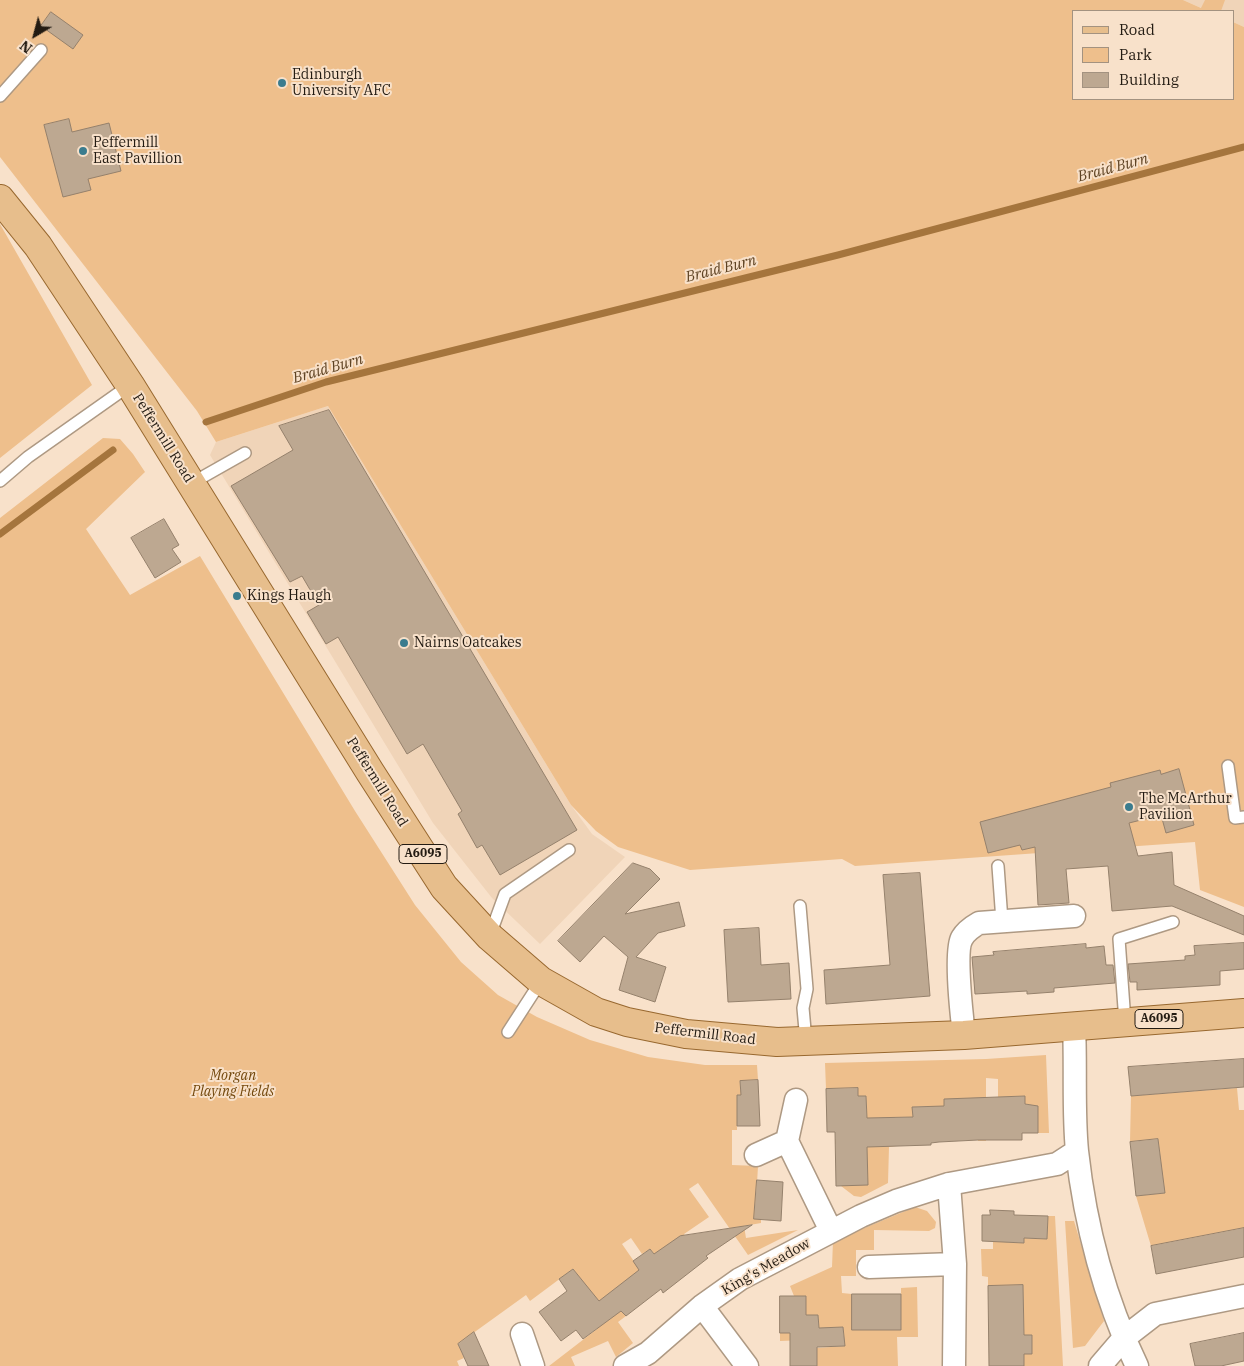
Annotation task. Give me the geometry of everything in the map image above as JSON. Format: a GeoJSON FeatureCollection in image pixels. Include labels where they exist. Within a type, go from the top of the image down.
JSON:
{"type":"FeatureCollection","features":[{"type":"Feature","properties":{"kind":"main road","name":"Peffermill Road"},"geometry":{"type":"LineString","coordinates":[[0,199],[38,246],[130,385],[370,772],[439,879],[467,914],[490,937],[541,981],[596,1012],[655,1029],[720,1038],[806,1041],[964,1035],[1244,1013]]}},
{"type":"Feature","properties":{"kind":"street"},"geometry":{"type":"LineString","coordinates":[[964,1035],[958,954],[960,940],[969,930],[979,923],[1074,916]]}},
{"type":"Feature","properties":{"kind":"street"},"geometry":{"type":"LineString","coordinates":[[1074,1025],[1077,1151],[1092,1235],[1124,1338],[1137,1366]]}},
{"type":"Feature","properties":{"kind":"street"},"geometry":{"type":"LineString","coordinates":[[796,1100],[788,1141],[831,1231]]}},
{"type":"Feature","properties":{"kind":"street"},"geometry":{"type":"LineString","coordinates":[[756,1155],[788,1141]]}},
{"type":"Feature","properties":{"kind":"street","name":"King's Meadow"},"geometry":{"type":"LineString","coordinates":[[626,1366],[648,1352],[702,1306],[740,1280],[831,1231],[896,1201],[948,1184],[1057,1164],[1077,1151]]}},
{"type":"Feature","properties":{"kind":"street"},"geometry":{"type":"LineString","coordinates":[[948,1184],[955,1264],[954,1366]]}},
{"type":"Feature","properties":{"kind":"street"},"geometry":{"type":"LineString","coordinates":[[868,1267],[955,1264]]}},
{"type":"Feature","properties":{"kind":"street"},"geometry":{"type":"LineString","coordinates":[[1100,1366],[1124,1338],[1154,1314],[1244,1296]]}},
{"type":"Feature","properties":{"kind":"street"},"geometry":{"type":"LineString","coordinates":[[702,1306],[747,1366]]}},
{"type":"Feature","properties":{"kind":"street"},"geometry":{"type":"LineString","coordinates":[[522,1334],[533,1366]]}},
{"type":"Feature","properties":{"kind":"lane"},"geometry":{"type":"LineString","coordinates":[[0,96],[41,50]]}},
{"type":"Feature","properties":{"kind":"lane"},"geometry":{"type":"LineString","coordinates":[[0,481],[28,457],[130,385]]}},
{"type":"Feature","properties":{"kind":"lane"},"geometry":{"type":"LineString","coordinates":[[192,483],[245,453]]}},
{"type":"Feature","properties":{"kind":"lane"},"geometry":{"type":"LineString","coordinates":[[1228,766],[1235,818],[1244,817]]}},
{"type":"Feature","properties":{"kind":"lane"},"geometry":{"type":"LineString","coordinates":[[490,937],[505,894],[569,850]]}},
{"type":"Feature","properties":{"kind":"lane"},"geometry":{"type":"LineString","coordinates":[[998,866],[1002,921]]}},
{"type":"Feature","properties":{"kind":"lane"},"geometry":{"type":"LineString","coordinates":[[800,906],[808,988],[803,1008],[806,1041]]}},
{"type":"Feature","properties":{"kind":"lane"},"geometry":{"type":"LineString","coordinates":[[1125,1022],[1119,939],[1173,922]]}},
{"type":"Feature","properties":{"kind":"lane"},"geometry":{"type":"LineString","coordinates":[[508,1032],[541,981]]}},
{"type":"Feature","properties":{"kind":"shaded area"},"geometry":{"type":"Polygon","coordinates":[[[1183,0],[1244,0],[1244,27],[1234,22],[1234,10],[1206,10],[1183,0]]]}},
{"type":"Feature","properties":{"kind":"shaded area","name":"Nairns Oatcakes"},"geometry":{"type":"Polygon","coordinates":[[[328,406],[571,805],[592,834],[625,857],[540,944],[492,898],[433,823],[210,455],[216,442],[328,406]]]}},
{"type":"Feature","properties":{"kind":"green space"},"geometry":{"type":"Polygon","coordinates":[[[0,0],[1183,0],[1201,8],[1205,0],[1225,0],[1221,10],[1072,10],[1072,100],[1234,100],[1234,22],[1244,27],[1244,907],[1200,890],[1195,842],[855,866],[842,859],[690,870],[618,847],[596,831],[571,805],[328,406],[216,442],[197,411],[0,157],[0,0]]]}},
{"type":"Feature","properties":{"kind":"green space"},"geometry":{"type":"Polygon","coordinates":[[[0,224],[92,385],[0,458],[0,224]]]}},
{"type":"Feature","properties":{"kind":"green space","name":"Morgan Playing Fields"},"geometry":{"type":"Polygon","coordinates":[[[103,438],[120,439],[145,472],[86,529],[130,595],[200,556],[355,811],[415,905],[461,962],[498,995],[537,1017],[590,1040],[648,1057],[705,1065],[757,1065],[758,1080],[740,1081],[740,1090],[758,1095],[737,1095],[737,1130],[732,1130],[732,1165],[758,1166],[755,1218],[761,1219],[761,1223],[744,1226],[746,1238],[798,1230],[748,1255],[698,1183],[689,1189],[709,1217],[684,1234],[703,1262],[654,1254],[650,1249],[642,1254],[631,1238],[622,1244],[656,1293],[609,1294],[626,1316],[618,1322],[633,1343],[616,1357],[608,1341],[571,1357],[575,1366],[549,1366],[597,1329],[580,1278],[573,1269],[530,1301],[526,1295],[458,1344],[464,1358],[457,1361],[459,1366],[0,1366],[0,518],[103,438]]]}},
{"type":"Feature","properties":{"kind":"green space"},"geometry":{"type":"Polygon","coordinates":[[[1046,1055],[1049,1133],[1038,1133],[1029,1104],[1025,1104],[1025,1096],[1012,1096],[1012,1104],[998,1104],[998,1079],[986,1078],[986,1141],[978,1141],[978,1114],[957,1099],[944,1099],[945,1141],[931,1124],[930,1106],[913,1107],[913,1117],[895,1117],[896,1146],[889,1147],[888,1183],[861,1197],[854,1196],[841,1186],[856,1144],[835,1144],[835,1139],[888,1139],[867,1127],[866,1096],[858,1096],[858,1088],[826,1089],[825,1063],[986,1059],[1046,1055]]]}},
{"type":"Feature","properties":{"kind":"green space"},"geometry":{"type":"Polygon","coordinates":[[[1237,1088],[1239,1110],[1244,1110],[1244,1228],[1151,1246],[1136,1196],[1164,1193],[1158,1139],[1130,1142],[1131,1096],[1237,1088]]]}},
{"type":"Feature","properties":{"kind":"green space"},"geometry":{"type":"Polygon","coordinates":[[[915,1207],[927,1211],[936,1222],[935,1228],[929,1231],[874,1230],[874,1250],[856,1250],[856,1276],[841,1276],[842,1293],[852,1294],[852,1330],[901,1330],[901,1288],[917,1287],[918,1337],[897,1337],[898,1366],[817,1366],[817,1348],[844,1346],[843,1327],[831,1328],[832,1339],[780,1341],[780,1333],[806,1333],[819,1330],[818,1315],[806,1315],[806,1296],[794,1296],[790,1286],[832,1267],[833,1241],[915,1207]]]}},
{"type":"Feature","properties":{"kind":"green space"},"geometry":{"type":"Polygon","coordinates":[[[1048,1216],[1055,1216],[1063,1366],[1024,1366],[1024,1354],[1032,1354],[1032,1335],[1024,1335],[1023,1286],[988,1286],[988,1277],[982,1276],[981,1249],[993,1249],[993,1238],[1006,1242],[1024,1243],[1024,1238],[1047,1239],[1048,1216]]]}},
{"type":"Feature","properties":{"kind":"green space"},"geometry":{"type":"Polygon","coordinates":[[[1065,1221],[1074,1221],[1104,1321],[1085,1346],[1073,1348],[1065,1221]]]}},
{"type":"Feature","properties":{"kind":"building"},"geometry":{"type":"Polygon","coordinates":[[[51,12],[83,35],[73,49],[41,26],[51,12]]]}},
{"type":"Feature","properties":{"kind":"building","name":"Peffermill East Pavillion"},"geometry":{"type":"Polygon","coordinates":[[[69,119],[72,132],[109,123],[121,171],[88,179],[91,190],[63,197],[44,125],[69,119]]]}},
{"type":"Feature","properties":{"kind":"building","name":"Nairns Oatcakes"},"geometry":{"type":"Polygon","coordinates":[[[329,410],[577,830],[500,875],[482,845],[477,848],[458,814],[462,811],[423,744],[407,754],[338,637],[326,644],[307,612],[319,605],[302,576],[290,582],[231,486],[293,450],[279,426],[329,410]]]}},
{"type":"Feature","properties":{"kind":"building"},"geometry":{"type":"Polygon","coordinates":[[[164,519],[179,545],[172,549],[181,562],[155,578],[131,538],[164,519]]]}},
{"type":"Feature","properties":{"kind":"building"},"geometry":{"type":"Polygon","coordinates":[[[1179,769],[1194,825],[1166,833],[1161,815],[1129,823],[1138,856],[1172,852],[1174,885],[1244,916],[1244,935],[1172,906],[1112,911],[1108,866],[1066,869],[1069,903],[1038,905],[1035,847],[1022,850],[1020,845],[988,853],[980,822],[1111,787],[1110,783],[1160,770],[1161,774],[1179,769]]]}},
{"type":"Feature","properties":{"kind":"building"},"geometry":{"type":"Polygon","coordinates":[[[633,863],[650,869],[660,879],[625,914],[679,902],[685,926],[658,933],[636,957],[666,967],[655,1002],[619,990],[628,957],[604,936],[580,962],[558,941],[633,863]]]}},
{"type":"Feature","properties":{"kind":"building"},"geometry":{"type":"Polygon","coordinates":[[[920,873],[930,996],[826,1004],[824,970],[890,965],[883,875],[920,873]]]}},
{"type":"Feature","properties":{"kind":"building"},"geometry":{"type":"Polygon","coordinates":[[[759,928],[761,965],[789,963],[791,999],[728,1002],[724,930],[759,928]]]}},
{"type":"Feature","properties":{"kind":"building"},"geometry":{"type":"Polygon","coordinates":[[[1244,943],[1244,969],[1220,971],[1220,985],[1137,990],[1137,982],[1130,982],[1128,964],[1185,960],[1185,956],[1195,955],[1194,946],[1244,943]]]}},
{"type":"Feature","properties":{"kind":"building"},"geometry":{"type":"Polygon","coordinates":[[[1086,944],[1086,948],[1104,946],[1106,965],[1113,965],[1115,983],[1054,988],[1054,992],[1027,994],[1027,991],[975,994],[972,957],[994,955],[993,952],[1086,944]]]}},
{"type":"Feature","properties":{"kind":"building"},"geometry":{"type":"Polygon","coordinates":[[[1244,1059],[1244,1087],[1131,1096],[1128,1067],[1244,1059]]]}},
{"type":"Feature","properties":{"kind":"building"},"geometry":{"type":"Polygon","coordinates":[[[758,1080],[760,1126],[737,1126],[737,1095],[741,1095],[740,1081],[758,1080]]]}},
{"type":"Feature","properties":{"kind":"building"},"geometry":{"type":"Polygon","coordinates":[[[858,1088],[858,1096],[866,1096],[867,1118],[913,1117],[912,1107],[944,1106],[944,1099],[1025,1096],[1025,1104],[1038,1106],[1038,1133],[1022,1133],[1022,1140],[978,1140],[939,1142],[931,1143],[931,1145],[867,1147],[868,1185],[836,1186],[835,1132],[827,1132],[826,1089],[858,1088]]]}},
{"type":"Feature","properties":{"kind":"building"},"geometry":{"type":"Polygon","coordinates":[[[1158,1139],[1165,1193],[1136,1196],[1130,1142],[1158,1139]]]}},
{"type":"Feature","properties":{"kind":"building"},"geometry":{"type":"Polygon","coordinates":[[[757,1180],[783,1182],[781,1221],[754,1219],[757,1180]]]}},
{"type":"Feature","properties":{"kind":"building"},"geometry":{"type":"Polygon","coordinates":[[[990,1210],[1014,1211],[1014,1215],[1048,1216],[1047,1239],[1024,1238],[1024,1243],[982,1241],[982,1215],[990,1215],[990,1210]]]}},
{"type":"Feature","properties":{"kind":"building"},"geometry":{"type":"Polygon","coordinates":[[[752,1225],[706,1256],[708,1258],[663,1293],[661,1289],[626,1316],[621,1311],[583,1339],[576,1330],[561,1341],[539,1312],[567,1291],[559,1279],[573,1269],[599,1301],[639,1270],[633,1261],[650,1249],[654,1254],[680,1236],[752,1225]]]}},
{"type":"Feature","properties":{"kind":"building"},"geometry":{"type":"Polygon","coordinates":[[[1244,1228],[1244,1257],[1156,1274],[1151,1246],[1244,1228]]]}},
{"type":"Feature","properties":{"kind":"building"},"geometry":{"type":"Polygon","coordinates":[[[1023,1285],[1024,1335],[1032,1335],[1032,1354],[1024,1354],[1024,1366],[989,1366],[988,1286],[1023,1285]]]}},
{"type":"Feature","properties":{"kind":"building"},"geometry":{"type":"Polygon","coordinates":[[[852,1294],[901,1294],[901,1330],[852,1330],[852,1294]]]}},
{"type":"Feature","properties":{"kind":"building"},"geometry":{"type":"Polygon","coordinates":[[[780,1296],[806,1296],[806,1315],[818,1315],[819,1328],[843,1327],[845,1346],[817,1347],[817,1366],[790,1366],[790,1333],[780,1333],[780,1296]]]}},
{"type":"Feature","properties":{"kind":"building"},"geometry":{"type":"Polygon","coordinates":[[[474,1332],[489,1366],[468,1366],[458,1344],[474,1332]]]}},
{"type":"Feature","properties":{"kind":"building"},"geometry":{"type":"Polygon","coordinates":[[[1244,1333],[1244,1361],[1221,1366],[1195,1366],[1190,1344],[1244,1333]]]}},
{"type":"Feature","properties":{"kind":"waterway","name":"Braid Burn"},"geometry":{"type":"LineString","coordinates":[[206,422],[326,382],[838,255],[1244,147]]}},
{"type":"Feature","properties":{"kind":"waterway","name":"Braid Burn"},"geometry":{"type":"LineString","coordinates":[[0,534],[113,450]]}},
{"type":"Feature","properties":{"kind":"place","name":"Edinburgh University AFC"},"geometry":{"type":"Point","coordinates":[282,83]}},
{"type":"Feature","properties":{"kind":"place","name":"Peffermill East Pavillion"},"geometry":{"type":"Point","coordinates":[83,151]}},
{"type":"Feature","properties":{"kind":"place","name":"Kings Haugh"},"geometry":{"type":"Point","coordinates":[237,596]}},
{"type":"Feature","properties":{"kind":"place","name":"Nairns Oatcakes"},"geometry":{"type":"Point","coordinates":[404,643]}},
{"type":"Feature","properties":{"kind":"place","name":"The McArthur Pavilion"},"geometry":{"type":"Point","coordinates":[1129,807]}}]}
